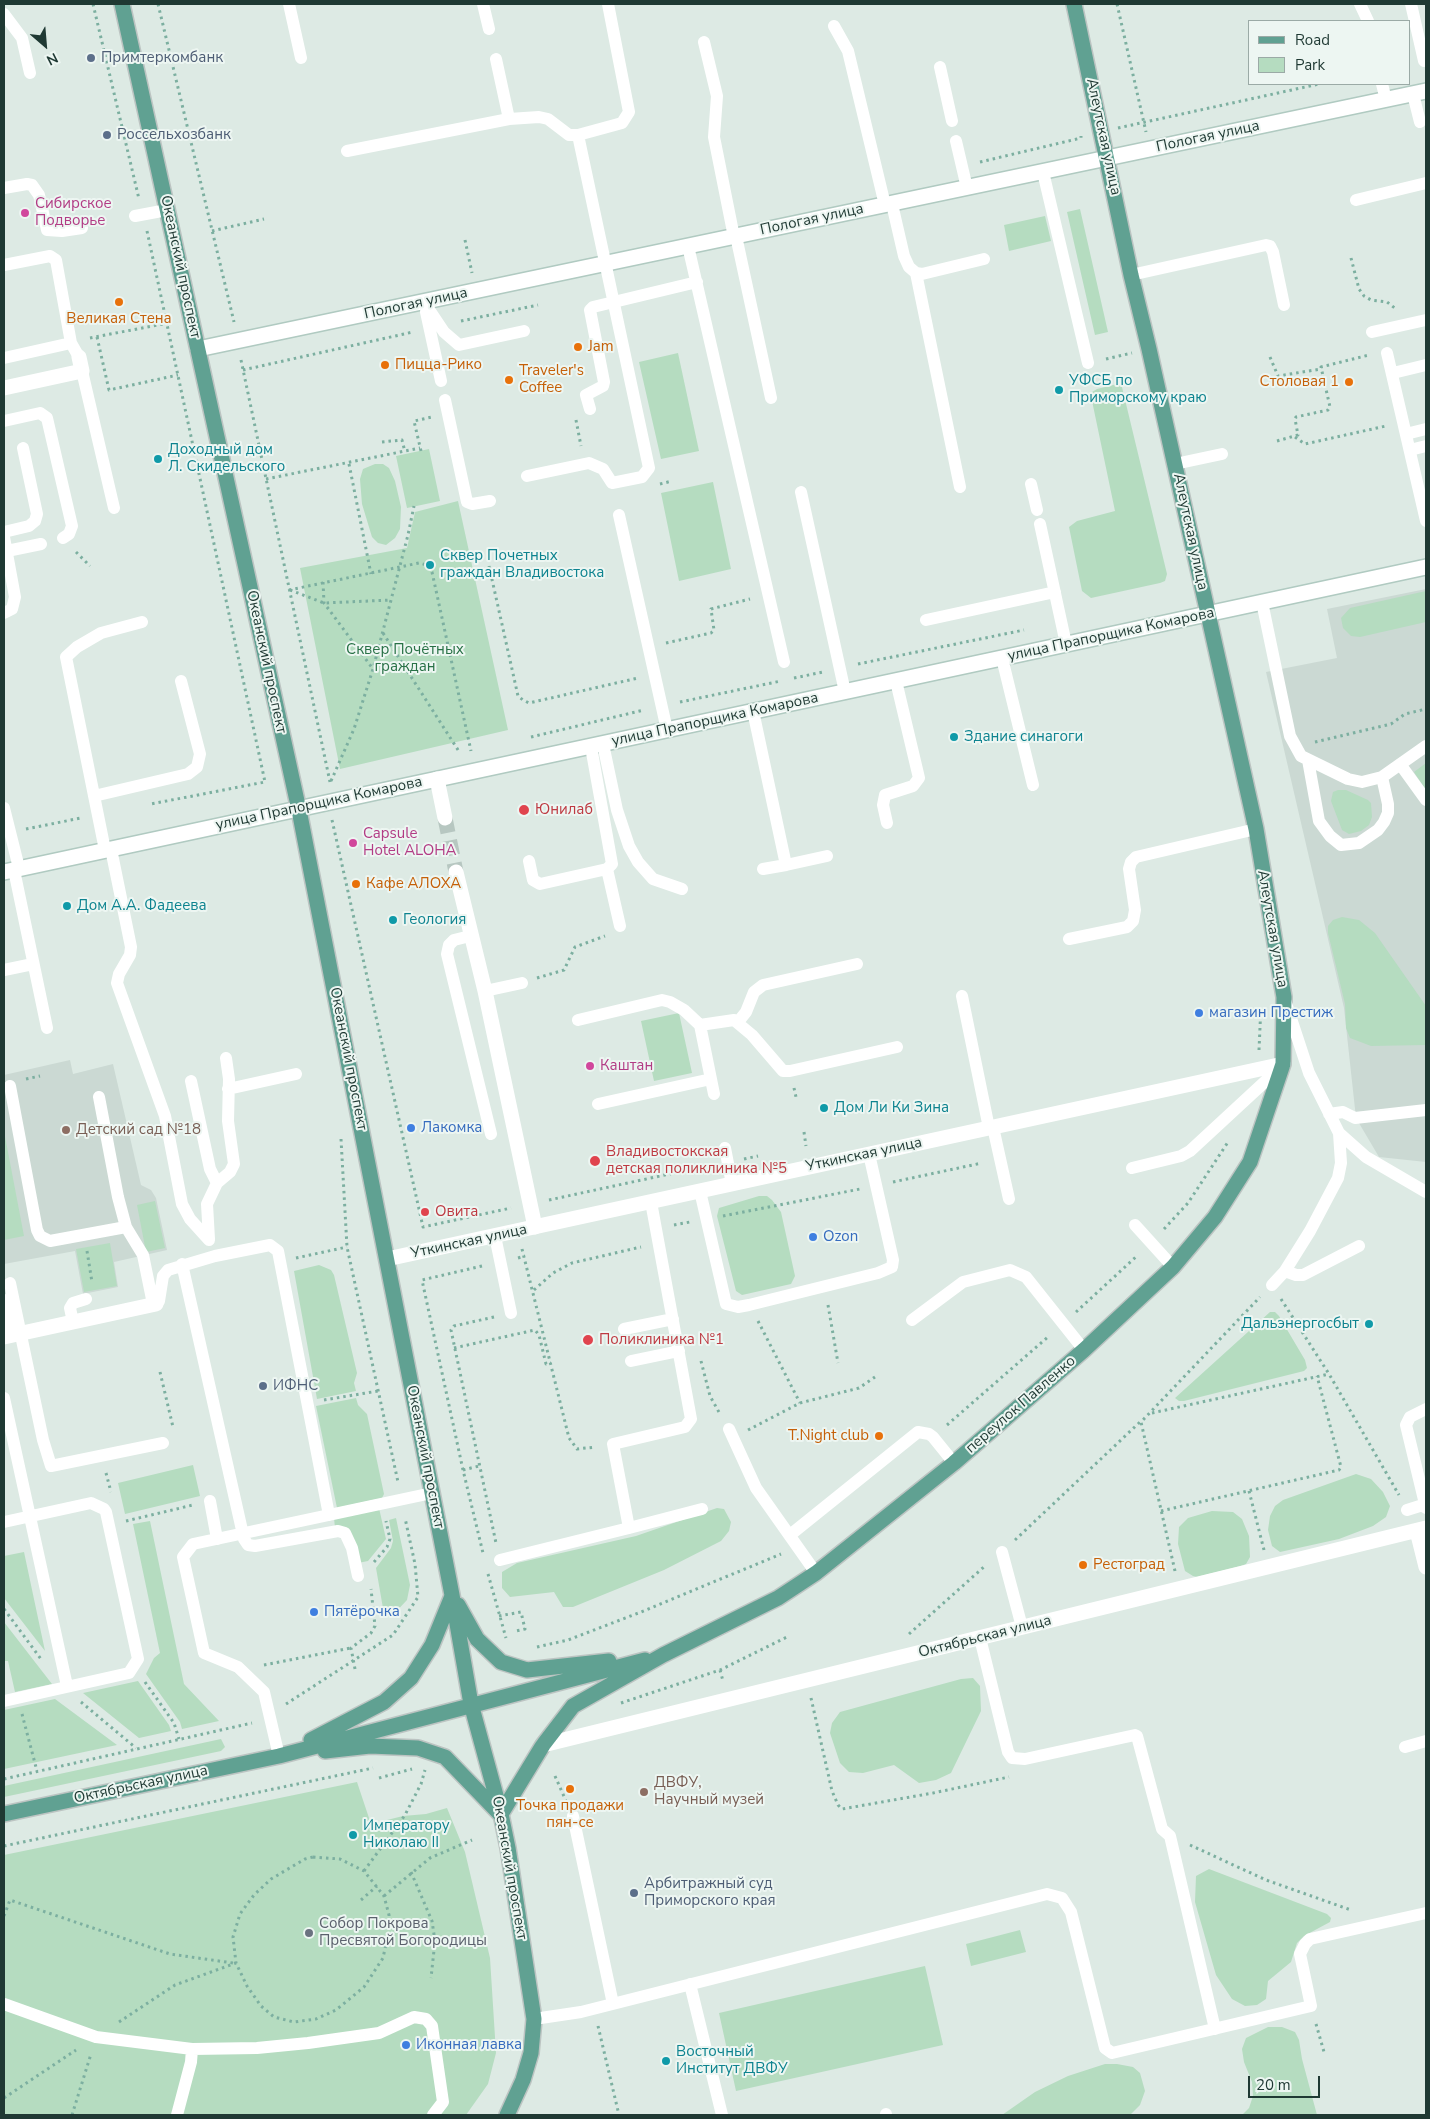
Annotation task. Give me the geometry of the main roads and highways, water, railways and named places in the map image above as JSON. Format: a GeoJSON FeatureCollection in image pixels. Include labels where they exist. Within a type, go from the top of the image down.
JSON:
{"type":"FeatureCollection","features":[{"type":"Feature","properties":{"kind":"main road","name":"Океанский проспект"},"geometry":{"type":"LineString","coordinates":[[122,4],[298,810],[387,1259],[452,1595],[471,1704],[501,1814],[534,2019],[531,2053],[508,2115]]}},
{"type":"Feature","properties":{"kind":"main road","name":"Алеутская улица"},"geometry":{"type":"LineString","coordinates":[[1074,4],[1108,158],[1131,275],[1256,829],[1284,997],[1283,1064]]}},
{"type":"Feature","properties":{"kind":"main road","name":"Пологая улица"},"geometry":{"type":"LineString","coordinates":[[198,349],[1420,92]]}},
{"type":"Feature","properties":{"kind":"main road"},"geometry":{"type":"LineString","coordinates":[[4,388],[81,364]]}},
{"type":"Feature","properties":{"kind":"main road","name":"улица Прапорщика Комарова"},"geometry":{"type":"LineString","coordinates":[[12,870],[1426,567]]}},
{"type":"Feature","properties":{"kind":"main road"},"geometry":{"type":"LineString","coordinates":[[437,780],[445,818]]}},
{"type":"Feature","properties":{"kind":"main road"},"geometry":{"type":"LineString","coordinates":[[456,872],[470,936],[485,991],[535,1227]]}},
{"type":"Feature","properties":{"kind":"main road","name":"Уткинская улица"},"geometry":{"type":"LineString","coordinates":[[387,1259],[1283,1064]]}},
{"type":"Feature","properties":{"kind":"main road","name":"переулок Павленко"},"geometry":{"type":"LineString","coordinates":[[663,1655],[778,1598],[816,1573],[954,1463],[1084,1350],[1173,1267],[1215,1217],[1250,1162],[1283,1064]]}},
{"type":"Feature","properties":{"kind":"main road"},"geometry":{"type":"LineString","coordinates":[[11,1335],[154,1304]]}},
{"type":"Feature","properties":{"kind":"main road"},"geometry":{"type":"LineString","coordinates":[[1422,1529],[1426,1567]]}},
{"type":"Feature","properties":{"kind":"main road","name":"Октябрьская улица"},"geometry":{"type":"LineString","coordinates":[[543,1745],[1422,1529]]}},
{"type":"Feature","properties":{"kind":"main road"},"geometry":{"type":"LineString","coordinates":[[452,1595],[477,1640],[501,1662],[527,1670],[663,1655]]}},
{"type":"Feature","properties":{"kind":"main road"},"geometry":{"type":"LineString","coordinates":[[279,1756],[384,1702],[411,1678],[432,1645],[452,1595]]}},
{"type":"Feature","properties":{"kind":"main road"},"geometry":{"type":"LineString","coordinates":[[279,1756],[663,1655]]}},
{"type":"Feature","properties":{"kind":"main road"},"geometry":{"type":"LineString","coordinates":[[279,1756],[370,1746],[418,1748],[445,1757],[501,1814],[543,1745],[574,1706],[663,1655]]}},
{"type":"Feature","properties":{"kind":"main road","name":"Октябрьская улица"},"geometry":{"type":"LineString","coordinates":[[4,1814],[279,1756]]}},
{"type":"Feature","properties":{"kind":"tunnel"},"geometry":{"type":"LineString","coordinates":[[445,818],[456,872]]}},
{"type":"Feature","properties":{"kind":"place","name":"Примтеркомбанк"},"geometry":{"type":"Point","coordinates":[91,58]}},
{"type":"Feature","properties":{"kind":"place","name":"Россельхозбанк"},"geometry":{"type":"Point","coordinates":[107,135]}},
{"type":"Feature","properties":{"kind":"place","name":"Сибирское Подворье"},"geometry":{"type":"Point","coordinates":[25,213]}},
{"type":"Feature","properties":{"kind":"place","name":"Великая Стена"},"geometry":{"type":"Point","coordinates":[119,302]}},
{"type":"Feature","properties":{"kind":"place","name":"Jam"},"geometry":{"type":"Point","coordinates":[578,347]}},
{"type":"Feature","properties":{"kind":"place","name":"Пицца-Рико"},"geometry":{"type":"Point","coordinates":[385,365]}},
{"type":"Feature","properties":{"kind":"place","name":"Traveler's Coffee"},"geometry":{"type":"Point","coordinates":[509,380]}},
{"type":"Feature","properties":{"kind":"place","name":"Столовая 1"},"geometry":{"type":"Point","coordinates":[1349,382]}},
{"type":"Feature","properties":{"kind":"place","name":"УФСБ по Приморскому краю"},"geometry":{"type":"Point","coordinates":[1059,390]}},
{"type":"Feature","properties":{"kind":"place","name":"Доходный дом Л. Скидельского"},"geometry":{"type":"Point","coordinates":[158,459]}},
{"type":"Feature","properties":{"kind":"place","name":"Сквер Почетных граждан Владивостока"},"geometry":{"type":"Point","coordinates":[430,565]}},
{"type":"Feature","properties":{"kind":"place","name":"Здание синагоги"},"geometry":{"type":"Point","coordinates":[954,737]}},
{"type":"Feature","properties":{"kind":"place","name":"Юнилаб"},"geometry":{"type":"Point","coordinates":[524,810]}},
{"type":"Feature","properties":{"kind":"place","name":"Capsule Hotel ALOHA"},"geometry":{"type":"Point","coordinates":[353,843]}},
{"type":"Feature","properties":{"kind":"place","name":"Кафе АЛОХА"},"geometry":{"type":"Point","coordinates":[356,884]}},
{"type":"Feature","properties":{"kind":"place","name":"Дом А.А. Фадеева"},"geometry":{"type":"Point","coordinates":[67,906]}},
{"type":"Feature","properties":{"kind":"place","name":"Геология"},"geometry":{"type":"Point","coordinates":[393,920]}},
{"type":"Feature","properties":{"kind":"place","name":"магазин Престиж"},"geometry":{"type":"Point","coordinates":[1199,1013]}},
{"type":"Feature","properties":{"kind":"place","name":"Каштан"},"geometry":{"type":"Point","coordinates":[590,1066]}},
{"type":"Feature","properties":{"kind":"place","name":"Дом Ли Ки Зина"},"geometry":{"type":"Point","coordinates":[824,1108]}},
{"type":"Feature","properties":{"kind":"place","name":"Лакомка"},"geometry":{"type":"Point","coordinates":[411,1128]}},
{"type":"Feature","properties":{"kind":"place","name":"Детский сад №18"},"geometry":{"type":"Point","coordinates":[66,1130]}},
{"type":"Feature","properties":{"kind":"place","name":"Владивостокская детская поликлиника №5"},"geometry":{"type":"Point","coordinates":[595,1161]}},
{"type":"Feature","properties":{"kind":"place","name":"Овита"},"geometry":{"type":"Point","coordinates":[425,1212]}},
{"type":"Feature","properties":{"kind":"place","name":"Ozon"},"geometry":{"type":"Point","coordinates":[813,1237]}},
{"type":"Feature","properties":{"kind":"place","name":"Дальэнергосбыт"},"geometry":{"type":"Point","coordinates":[1369,1324]}},
{"type":"Feature","properties":{"kind":"place","name":"Поликлиника №1"},"geometry":{"type":"Point","coordinates":[588,1340]}},
{"type":"Feature","properties":{"kind":"place","name":"ИФНС"},"geometry":{"type":"Point","coordinates":[263,1386]}},
{"type":"Feature","properties":{"kind":"place","name":"T.Night club"},"geometry":{"type":"Point","coordinates":[879,1436]}},
{"type":"Feature","properties":{"kind":"place","name":"Рестоград"},"geometry":{"type":"Point","coordinates":[1083,1565]}},
{"type":"Feature","properties":{"kind":"place","name":"Пятёрочка"},"geometry":{"type":"Point","coordinates":[314,1612]}},
{"type":"Feature","properties":{"kind":"place","name":"Точка продажи пян-се"},"geometry":{"type":"Point","coordinates":[570,1789]}},
{"type":"Feature","properties":{"kind":"place","name":"ДВФУ, Научный музей"},"geometry":{"type":"Point","coordinates":[644,1792]}},
{"type":"Feature","properties":{"kind":"place","name":"Императору Николаю II"},"geometry":{"type":"Point","coordinates":[353,1835]}},
{"type":"Feature","properties":{"kind":"place","name":"Арбитражный суд Приморского края"},"geometry":{"type":"Point","coordinates":[634,1893]}},
{"type":"Feature","properties":{"kind":"place","name":"Собор Покрова Пресвятой Богородицы"},"geometry":{"type":"Point","coordinates":[309,1933]}},
{"type":"Feature","properties":{"kind":"place","name":"Иконная лавка"},"geometry":{"type":"Point","coordinates":[406,2045]}},
{"type":"Feature","properties":{"kind":"place","name":"Восточный Институт ДВФУ"},"geometry":{"type":"Point","coordinates":[666,2061]}},
{"type":"Feature","properties":{"kind":"park label","name":"Сквер Почётных граждан"},"geometry":{"type":"Point","coordinates":[405,658]}}]}
